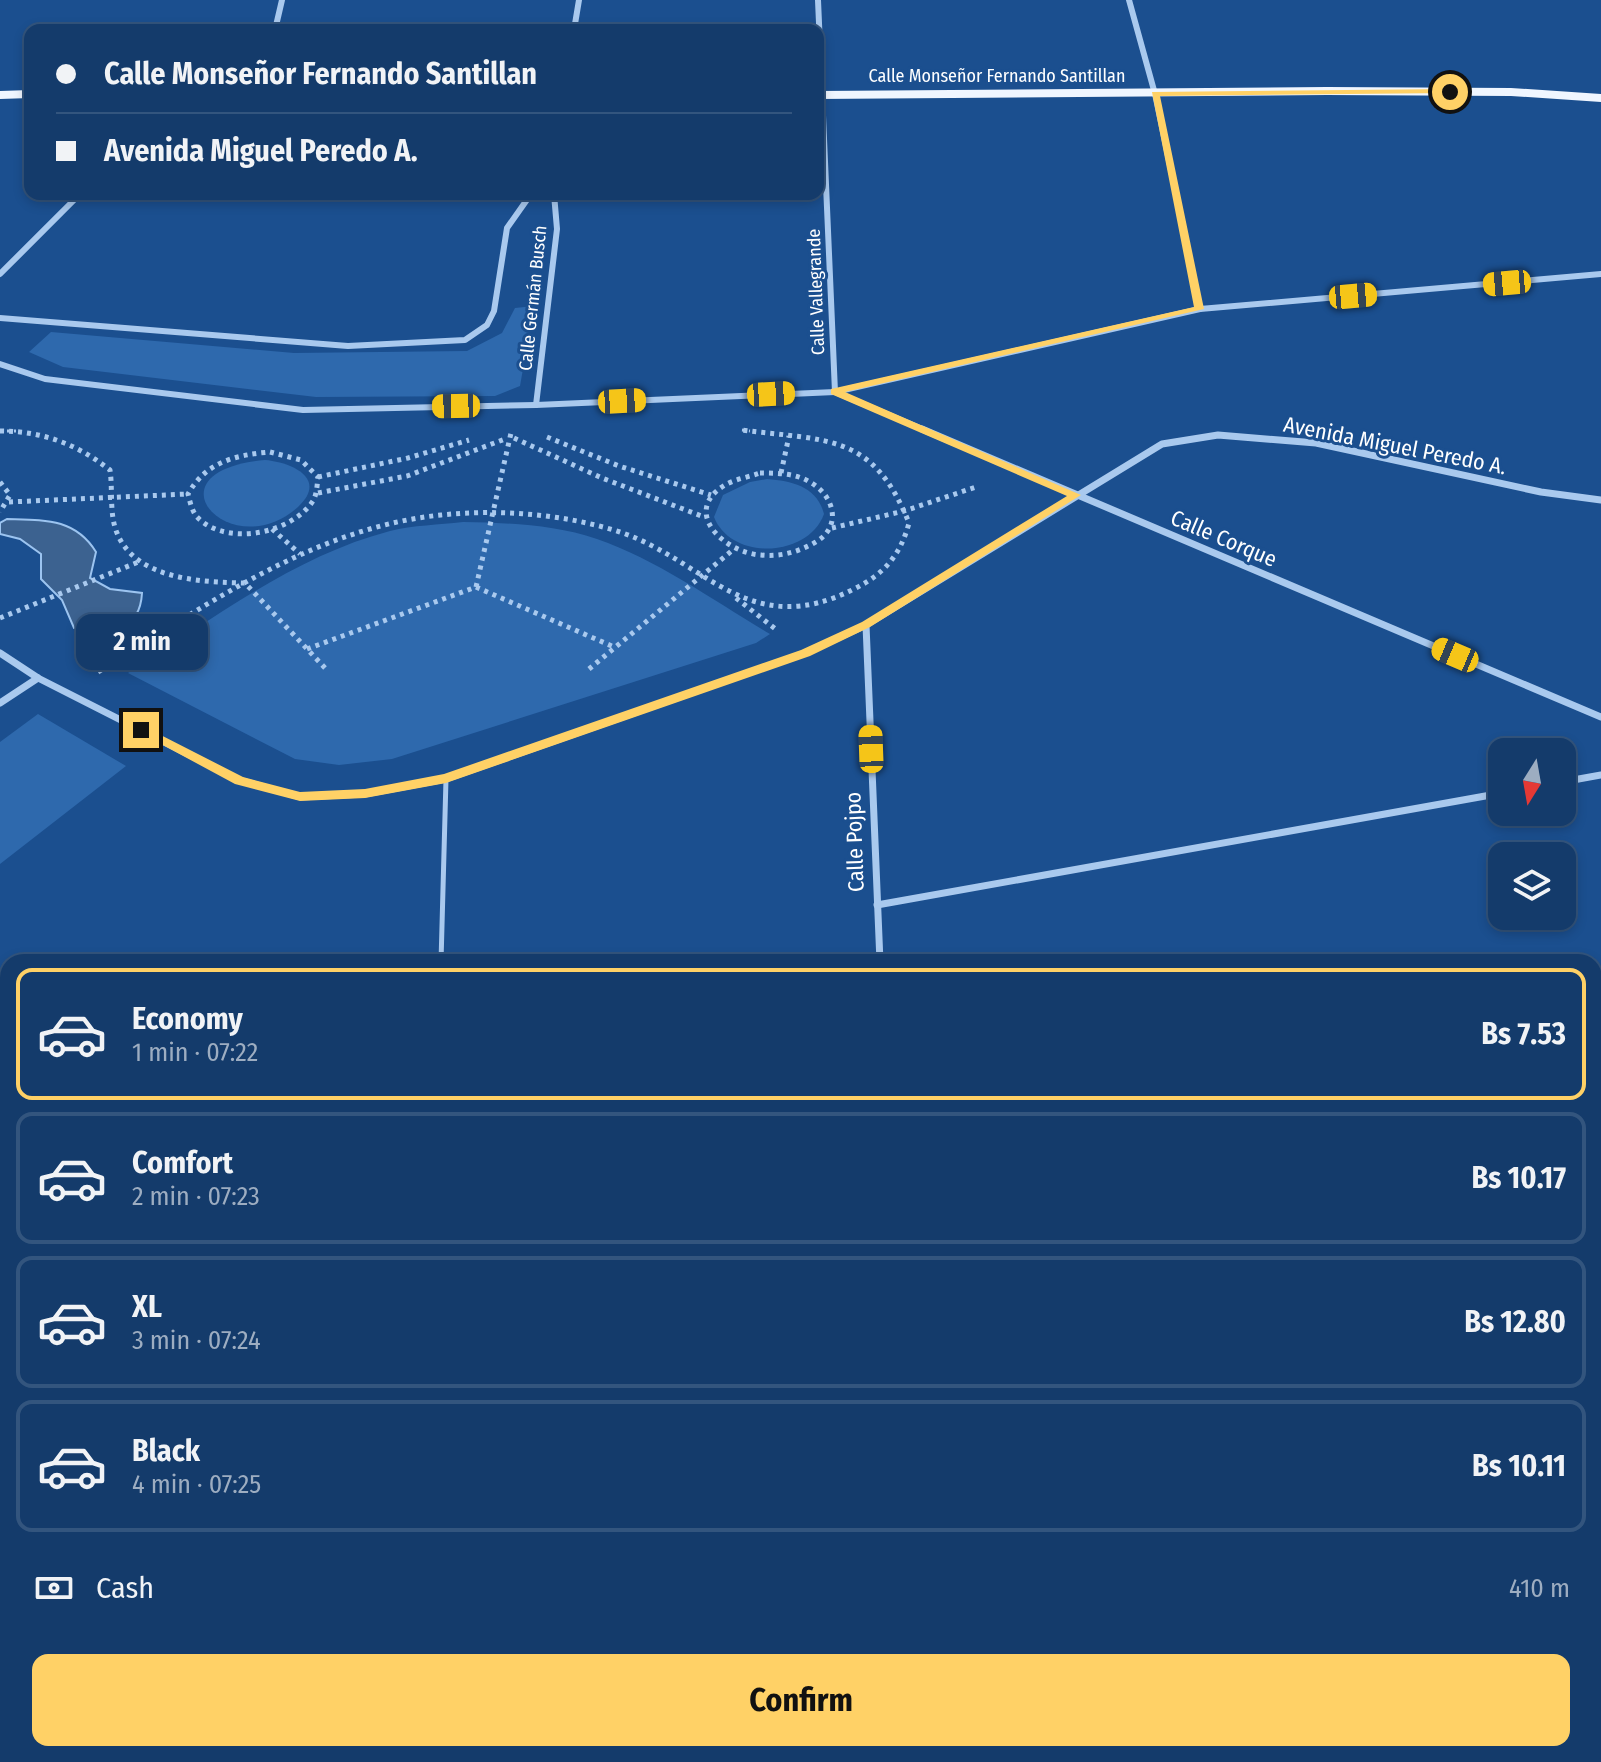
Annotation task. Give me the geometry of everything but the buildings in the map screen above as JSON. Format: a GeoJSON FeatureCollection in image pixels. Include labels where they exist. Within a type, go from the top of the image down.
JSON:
{"type":"FeatureCollection","features":[{"type":"Feature","properties":{"kind":"main road","name":"Calle Monseñor Fernando Santillan"},"geometry":{"type":"LineString","coordinates":[[824,95],[1511,92],[1601,86]]}},
{"type":"Feature","properties":{"kind":"main road","name":"Calle Monseñor Fernando Santillan"},"geometry":{"type":"LineString","coordinates":[[1511,92],[1601,98]]}},
{"type":"Feature","properties":{"kind":"main road"},"geometry":{"type":"LineString","coordinates":[[0,95],[24,94]]}},
{"type":"Feature","properties":{"kind":"street"},"geometry":{"type":"LineString","coordinates":[[276,24],[282,0]]}},
{"type":"Feature","properties":{"kind":"street"},"geometry":{"type":"LineString","coordinates":[[575,24],[579,0]]}},
{"type":"Feature","properties":{"kind":"street","name":"Calle Vallegrande"},"geometry":{"type":"LineString","coordinates":[[818,0],[819,24]]}},
{"type":"Feature","properties":{"kind":"street"},"geometry":{"type":"LineString","coordinates":[[1129,0],[1155,94],[1200,309]]}},
{"type":"Feature","properties":{"kind":"street","name":"Calle Vallegrande"},"geometry":{"type":"LineString","coordinates":[[824,174],[835,392]]}},
{"type":"Feature","properties":{"kind":"street"},"geometry":{"type":"LineString","coordinates":[[0,274],[74,200]]}},
{"type":"Feature","properties":{"kind":"street"},"geometry":{"type":"LineString","coordinates":[[0,318],[348,346],[465,340],[487,325],[494,311],[507,228],[527,200]]}},
{"type":"Feature","properties":{"kind":"street","name":"Calle Germán Busch"},"geometry":{"type":"LineString","coordinates":[[536,405],[557,229],[555,200]]}},
{"type":"Feature","properties":{"kind":"street"},"geometry":{"type":"LineString","coordinates":[[0,364],[45,379],[303,410],[536,405],[835,392],[1200,309],[1601,274]]}},
{"type":"Feature","properties":{"kind":"street","name":"Calle Corque"},"geometry":{"type":"LineString","coordinates":[[835,392],[1601,717]]}},
{"type":"Feature","properties":{"kind":"street","name":"Avenida Miguel Peredo A."},"geometry":{"type":"LineString","coordinates":[[0,653],[38,678],[239,780],[300,797],[365,794],[446,779],[805,653],[866,625],[1162,444],[1218,435],[1316,443],[1541,492],[1601,500]]}},
{"type":"Feature","properties":{"kind":"street","name":"Calle Pojpo"},"geometry":{"type":"LineString","coordinates":[[866,625],[880,954]]}},
{"type":"Feature","properties":{"kind":"street"},"geometry":{"type":"LineString","coordinates":[[0,703],[38,678]]}},
{"type":"Feature","properties":{"kind":"street"},"geometry":{"type":"LineString","coordinates":[[1576,779],[1601,775]]}},
{"type":"Feature","properties":{"kind":"street"},"geometry":{"type":"LineString","coordinates":[[877,905],[1488,796]]}},
{"type":"Feature","properties":{"kind":"lane"},"geometry":{"type":"LineString","coordinates":[[441,954],[446,779]]}},
{"type":"Feature","properties":{"kind":"path"},"geometry":{"type":"LineString","coordinates":[[707,397],[708,414],[720,425],[822,440],[853,452],[883,471],[909,523],[901,550],[882,572],[855,590],[816,602],[766,603],[732,595]]}},
{"type":"Feature","properties":{"kind":"path"},"geometry":{"type":"LineString","coordinates":[[476,587],[517,405]]}},
{"type":"Feature","properties":{"kind":"path"},"geometry":{"type":"LineString","coordinates":[[497,432],[512,427],[574,445],[619,466],[711,495]]}},
{"type":"Feature","properties":{"kind":"path"},"geometry":{"type":"LineString","coordinates":[[0,431],[52,436],[90,453],[110,470],[117,534],[133,556],[198,583],[245,583],[325,668]]}},
{"type":"Feature","properties":{"kind":"path"},"geometry":{"type":"LineString","coordinates":[[318,477],[408,458],[482,436]]}},
{"type":"Feature","properties":{"kind":"path"},"geometry":{"type":"LineString","coordinates":[[781,473],[789,436]]}},
{"type":"Feature","properties":{"kind":"path"},"geometry":{"type":"LineString","coordinates":[[318,493],[407,476],[510,437],[602,478],[704,517]]}},
{"type":"Feature","properties":{"kind":"path"},"geometry":{"type":"LineString","coordinates":[[270,452],[301,460],[318,477],[318,493],[302,514],[272,529],[235,533],[203,524],[188,506],[188,494],[193,483],[211,467],[252,453],[270,452]]}},
{"type":"Feature","properties":{"kind":"path"},"geometry":{"type":"LineString","coordinates":[[831,528],[834,504],[826,493],[815,484],[781,473],[741,477],[711,495],[704,517],[708,529],[734,549],[752,554],[790,553],[808,548],[831,528],[904,511],[1021,472]]}},
{"type":"Feature","properties":{"kind":"path"},"geometry":{"type":"LineString","coordinates":[[0,482],[8,488],[9,502]]}},
{"type":"Feature","properties":{"kind":"path"},"geometry":{"type":"LineString","coordinates":[[0,512],[9,502],[188,494]]}},
{"type":"Feature","properties":{"kind":"path"},"geometry":{"type":"LineString","coordinates":[[67,692],[245,583],[300,554],[348,534],[391,522],[493,512],[565,518],[623,533],[732,595],[805,653]]}},
{"type":"Feature","properties":{"kind":"path"},"geometry":{"type":"LineString","coordinates":[[272,529],[300,554]]}},
{"type":"Feature","properties":{"kind":"path"},"geometry":{"type":"LineString","coordinates":[[589,669],[734,549]]}},
{"type":"Feature","properties":{"kind":"path"},"geometry":{"type":"LineString","coordinates":[[0,618],[142,561]]}},
{"type":"Feature","properties":{"kind":"path"},"geometry":{"type":"LineString","coordinates":[[307,649],[476,587],[614,647]]}},
{"type":"Feature","properties":{"kind":"shaded area"},"geometry":{"type":"Polygon","coordinates":[[[534,306],[520,386],[495,396],[316,397],[63,367],[29,352],[51,332],[294,353],[467,351],[502,333],[515,308],[534,306]]]}},
{"type":"Feature","properties":{"kind":"shaded area"},"geometry":{"type":"Polygon","coordinates":[[[265,460],[295,468],[308,480],[307,497],[298,507],[272,523],[247,527],[226,521],[210,510],[204,496],[209,480],[228,468],[265,460]]]}},
{"type":"Feature","properties":{"kind":"shaded area"},"geometry":{"type":"Polygon","coordinates":[[[767,479],[803,487],[816,497],[824,514],[815,529],[787,546],[752,547],[736,541],[723,531],[714,517],[723,495],[750,482],[767,479]]]}},
{"type":"Feature","properties":{"kind":"shaded area"},"geometry":{"type":"Polygon","coordinates":[[[7,519],[58,523],[78,533],[96,552],[90,578],[110,589],[142,593],[135,616],[128,624],[109,632],[74,628],[62,600],[41,579],[41,554],[20,539],[0,534],[0,523],[7,519]]]}},
{"type":"Feature","properties":{"kind":"shaded area"},"geometry":{"type":"Polygon","coordinates":[[[463,522],[547,527],[597,539],[664,570],[770,634],[756,643],[392,759],[339,765],[295,759],[128,673],[254,592],[320,556],[390,531],[463,522]]]}},
{"type":"Feature","properties":{"kind":"shaded area"},"geometry":{"type":"Polygon","coordinates":[[[38,714],[126,766],[0,864],[0,742],[38,714]]]}},
{"type":"Feature","properties":{"kind":"route"},"geometry":{"type":"LineString","coordinates":[[141,730],[239,780],[300,797],[365,794],[446,779],[805,653],[866,625],[1075,495],[835,392],[1200,309],[1155,94],[1450,92]]}}]}
